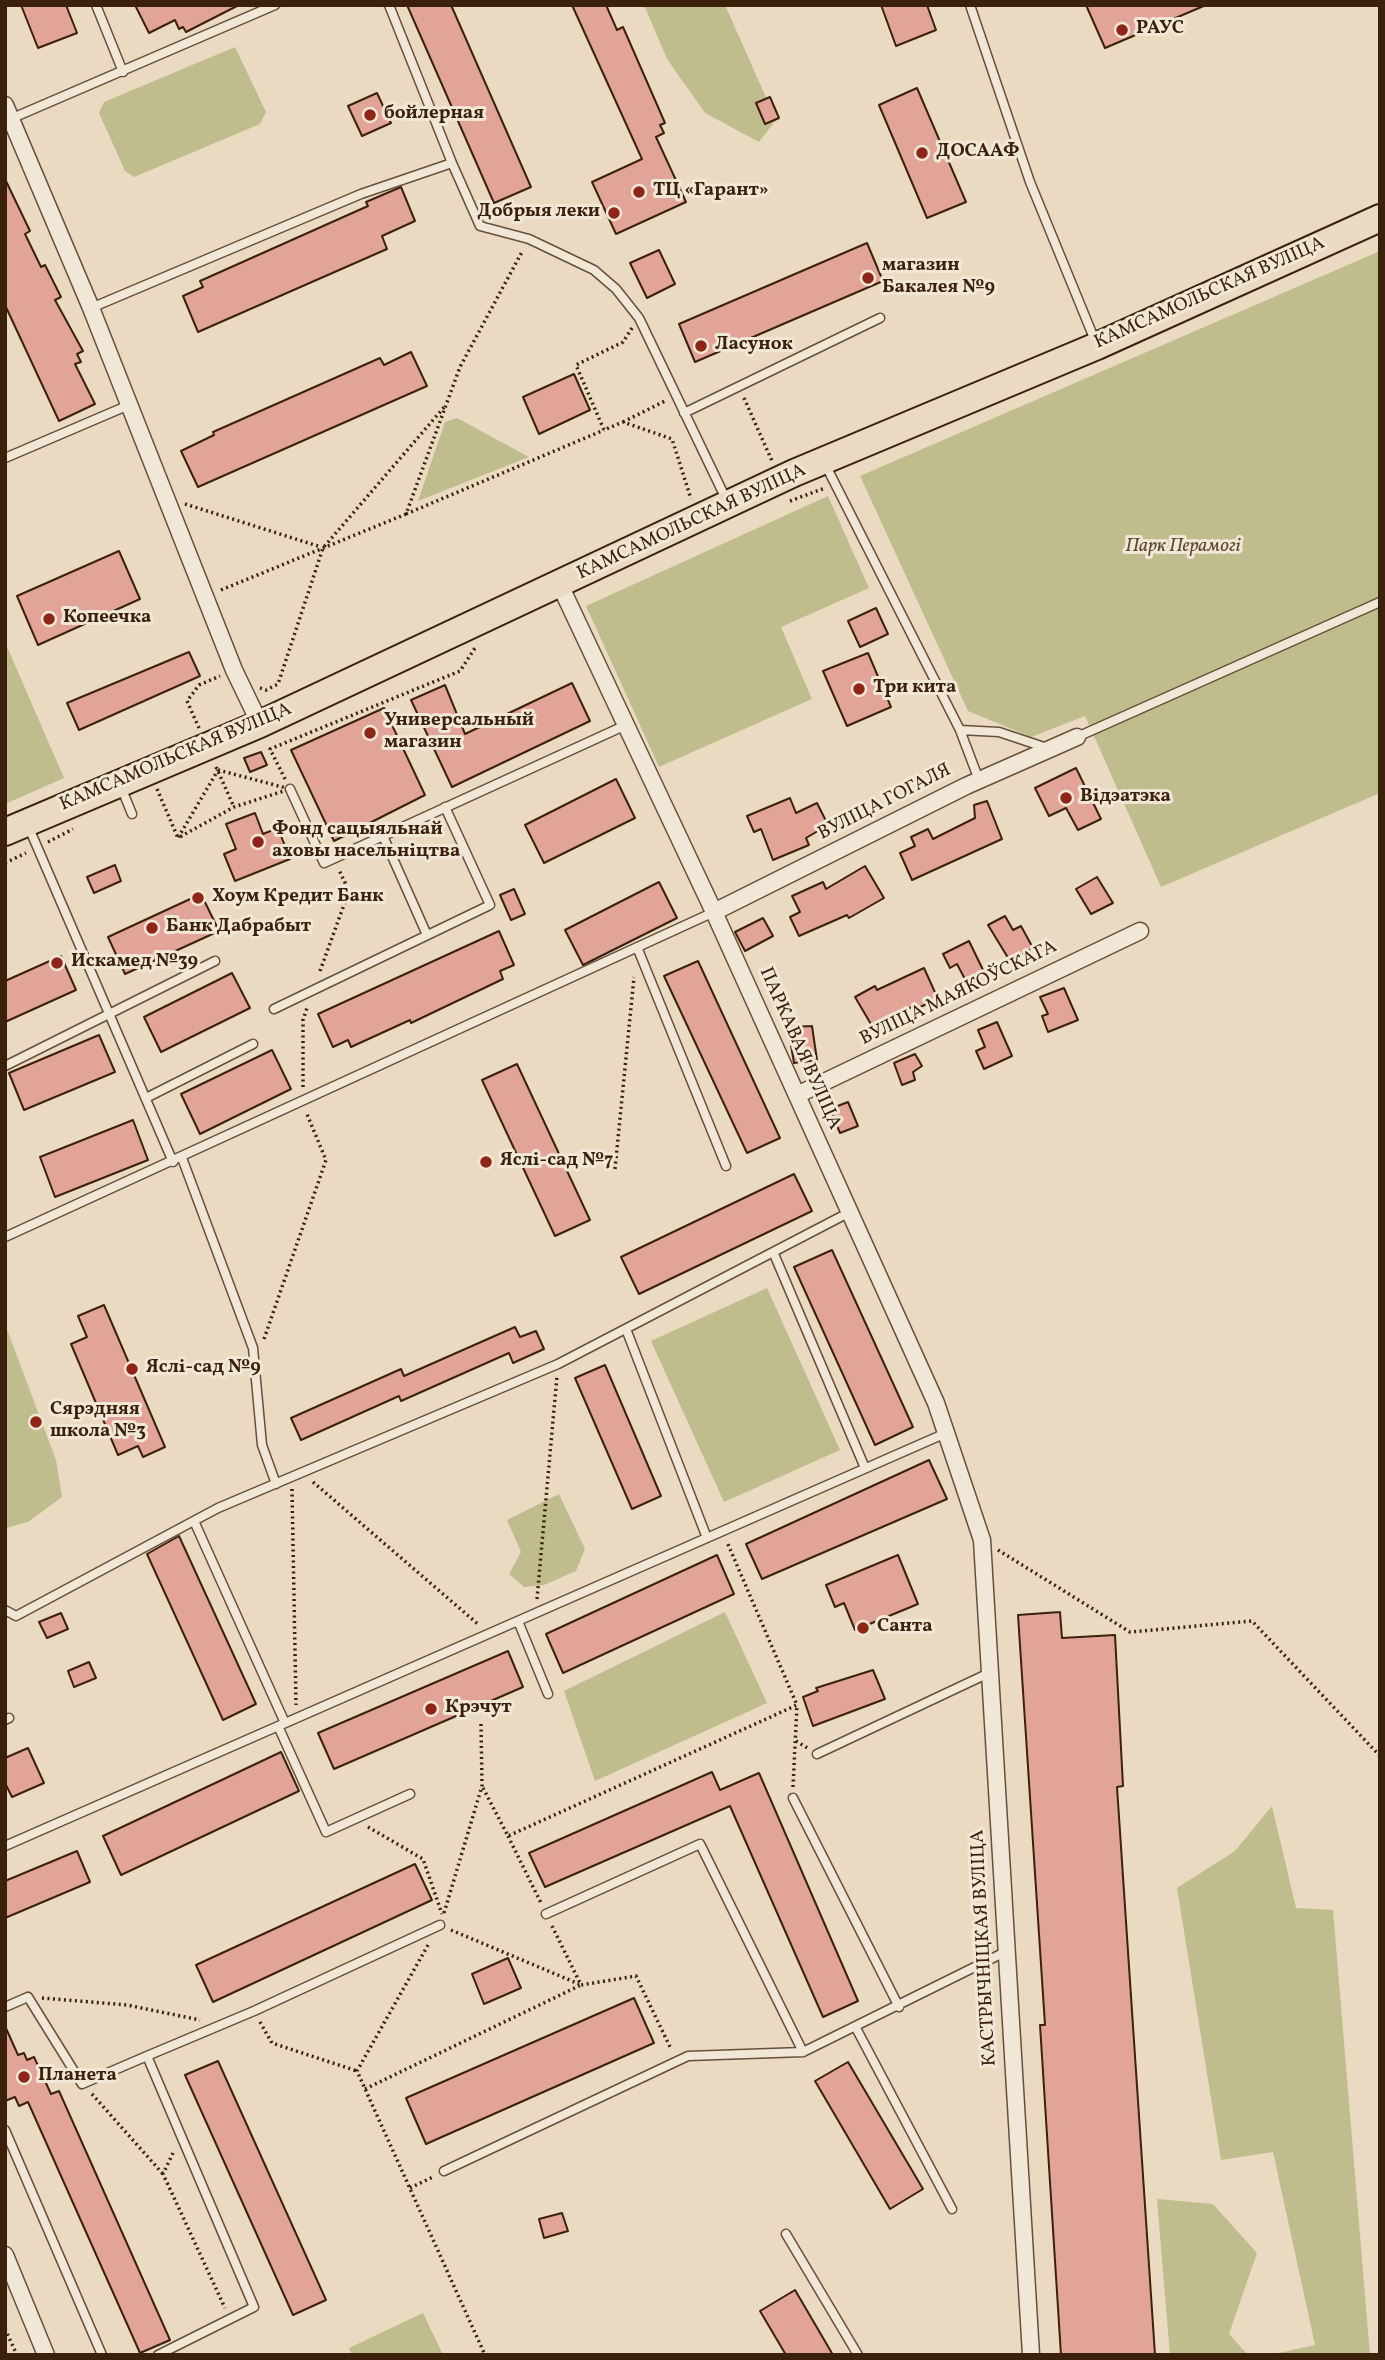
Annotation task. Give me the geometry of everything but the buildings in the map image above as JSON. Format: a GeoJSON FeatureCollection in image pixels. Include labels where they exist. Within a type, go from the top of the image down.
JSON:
{"type":"FeatureCollection","features":[{"type":"Feature","properties":{"kind":"main road","name":"КАМСАМОЛЬСКАЯ ВУЛІЦА"},"geometry":{"type":"LineString","coordinates":[[16,827],[120,783],[212,758],[260,724],[794,473],[830,474],[1097,346],[1380,218]]}},
{"type":"Feature","properties":{"kind":"street"},"geometry":{"type":"LineString","coordinates":[[7,115],[91,308],[234,670],[260,724]]}},
{"type":"Feature","properties":{"kind":"street","name":"ПАРКАВАЯ ВУЛІЦА"},"geometry":{"type":"LineString","coordinates":[[559,583],[714,912],[936,1403],[982,1540]]}},
{"type":"Feature","properties":{"kind":"street","name":"ВУЛІЦА ГОГАЛЯ"},"geometry":{"type":"LineString","coordinates":[[714,912],[979,780],[1077,737]]}},
{"type":"Feature","properties":{"kind":"street","name":"ВУЛІЦА МАЯКОЎСКАГА"},"geometry":{"type":"LineString","coordinates":[[797,1095],[1140,931]]}},
{"type":"Feature","properties":{"kind":"street","name":"КАСТРЫЧНІЦКАЯ ВУЛІЦА"},"geometry":{"type":"LineString","coordinates":[[982,1540],[1031,2355]]}},
{"type":"Feature","properties":{"kind":"street"},"geometry":{"type":"LineString","coordinates":[[5,2255],[46,2355]]}},
{"type":"Feature","properties":{"kind":"lane"},"geometry":{"type":"LineString","coordinates":[[96,5],[123,72]]}},
{"type":"Feature","properties":{"kind":"lane"},"geometry":{"type":"LineString","coordinates":[[7,115],[123,72],[275,5]]}},
{"type":"Feature","properties":{"kind":"lane"},"geometry":{"type":"LineString","coordinates":[[389,5],[452,163],[481,226],[529,239],[594,270],[616,289],[639,318],[729,505]]}},
{"type":"Feature","properties":{"kind":"lane"},"geometry":{"type":"LineString","coordinates":[[970,5],[1030,181],[1097,346]]}},
{"type":"Feature","properties":{"kind":"lane"},"geometry":{"type":"LineString","coordinates":[[91,308],[361,194],[452,163]]}},
{"type":"Feature","properties":{"kind":"lane"},"geometry":{"type":"LineString","coordinates":[[684,413],[880,318]]}},
{"type":"Feature","properties":{"kind":"lane"},"geometry":{"type":"LineString","coordinates":[[5,458],[130,405]]}},
{"type":"Feature","properties":{"kind":"lane"},"geometry":{"type":"LineString","coordinates":[[830,474],[960,730],[979,780]]}},
{"type":"Feature","properties":{"kind":"lane"},"geometry":{"type":"LineString","coordinates":[[1077,737],[1380,602]]}},
{"type":"Feature","properties":{"kind":"lane"},"geometry":{"type":"LineString","coordinates":[[290,789],[324,863],[626,725]]}},
{"type":"Feature","properties":{"kind":"lane"},"geometry":{"type":"LineString","coordinates":[[960,730],[999,733],[1050,749]]}},
{"type":"Feature","properties":{"kind":"lane"},"geometry":{"type":"LineString","coordinates":[[120,783],[132,814]]}},
{"type":"Feature","properties":{"kind":"lane"},"geometry":{"type":"LineString","coordinates":[[274,1009],[489,905],[445,807]]}},
{"type":"Feature","properties":{"kind":"lane"},"geometry":{"type":"LineString","coordinates":[[16,827],[37,847],[146,1098],[177,1160],[253,1348],[262,1445],[276,1484]]}},
{"type":"Feature","properties":{"kind":"lane"},"geometry":{"type":"LineString","coordinates":[[383,836],[427,935]]}},
{"type":"Feature","properties":{"kind":"lane"},"geometry":{"type":"LineString","coordinates":[[5,1237],[714,912]]}},
{"type":"Feature","properties":{"kind":"lane"},"geometry":{"type":"LineString","coordinates":[[637,947],[726,1166]]}},
{"type":"Feature","properties":{"kind":"lane"},"geometry":{"type":"LineString","coordinates":[[5,1066],[215,961]]}},
{"type":"Feature","properties":{"kind":"lane"},"geometry":{"type":"LineString","coordinates":[[146,1098],[253,1044]]}},
{"type":"Feature","properties":{"kind":"lane"},"geometry":{"type":"LineString","coordinates":[[5,1610],[16,1616],[194,1521],[302,1472],[558,1364],[774,1254],[850,1212]]}},
{"type":"Feature","properties":{"kind":"lane"},"geometry":{"type":"LineString","coordinates":[[774,1254],[865,1468]]}},
{"type":"Feature","properties":{"kind":"lane"},"geometry":{"type":"LineString","coordinates":[[626,1329],[707,1538]]}},
{"type":"Feature","properties":{"kind":"lane"},"geometry":{"type":"LineString","coordinates":[[5,1846],[946,1433]]}},
{"type":"Feature","properties":{"kind":"lane"},"geometry":{"type":"LineString","coordinates":[[194,1521],[326,1832],[410,1794]]}},
{"type":"Feature","properties":{"kind":"lane"},"geometry":{"type":"LineString","coordinates":[[518,1620],[548,1694]]}},
{"type":"Feature","properties":{"kind":"lane"},"geometry":{"type":"LineString","coordinates":[[817,1754],[992,1672]]}},
{"type":"Feature","properties":{"kind":"lane"},"geometry":{"type":"LineString","coordinates":[[793,1798],[899,2007]]}},
{"type":"Feature","properties":{"kind":"lane"},"geometry":{"type":"LineString","coordinates":[[546,1914],[700,1844],[803,2052]]}},
{"type":"Feature","properties":{"kind":"lane"},"geometry":{"type":"LineString","coordinates":[[5,2007],[28,1997],[82,2084],[254,2011],[441,1921]]}},
{"type":"Feature","properties":{"kind":"lane"},"geometry":{"type":"LineString","coordinates":[[444,2171],[688,2056],[803,2052],[899,2007],[1005,1952]]}},
{"type":"Feature","properties":{"kind":"lane"},"geometry":{"type":"LineString","coordinates":[[856,2028],[952,2209]]}},
{"type":"Feature","properties":{"kind":"lane"},"geometry":{"type":"LineString","coordinates":[[147,2056],[254,2307],[158,2355]]}},
{"type":"Feature","properties":{"kind":"lane"},"geometry":{"type":"LineString","coordinates":[[5,2130],[102,2355]]}},
{"type":"Feature","properties":{"kind":"lane"},"geometry":{"type":"LineString","coordinates":[[786,2234],[858,2355]]}},
{"type":"Feature","properties":{"kind":"path"},"geometry":{"type":"LineString","coordinates":[[406,514],[460,368],[529,239]]}},
{"type":"Feature","properties":{"kind":"path"},"geometry":{"type":"LineString","coordinates":[[604,430],[576,365],[623,342],[639,318]]}},
{"type":"Feature","properties":{"kind":"path"},"geometry":{"type":"LineString","coordinates":[[738,387],[774,464]]}},
{"type":"Feature","properties":{"kind":"path"},"geometry":{"type":"LineString","coordinates":[[205,597],[623,422],[676,395]]}},
{"type":"Feature","properties":{"kind":"path"},"geometry":{"type":"LineString","coordinates":[[234,807],[187,701],[199,685],[242,667],[250,684],[266,690],[278,684],[323,548],[446,405]]}},
{"type":"Feature","properties":{"kind":"path"},"geometry":{"type":"LineString","coordinates":[[623,422],[672,439],[691,499]]}},
{"type":"Feature","properties":{"kind":"path"},"geometry":{"type":"LineString","coordinates":[[788,502],[830,474]]}},
{"type":"Feature","properties":{"kind":"path"},"geometry":{"type":"LineString","coordinates":[[166,498],[323,548]]}},
{"type":"Feature","properties":{"kind":"path"},"geometry":{"type":"LineString","coordinates":[[290,789],[270,749],[460,671],[479,642]]}},
{"type":"Feature","properties":{"kind":"path"},"geometry":{"type":"LineString","coordinates":[[212,758],[290,789]]}},
{"type":"Feature","properties":{"kind":"path"},"geometry":{"type":"LineString","coordinates":[[178,838],[212,758]]}},
{"type":"Feature","properties":{"kind":"path"},"geometry":{"type":"LineString","coordinates":[[145,794],[157,788],[178,838]]}},
{"type":"Feature","properties":{"kind":"path"},"geometry":{"type":"LineString","coordinates":[[178,838],[234,807],[290,789]]}},
{"type":"Feature","properties":{"kind":"path"},"geometry":{"type":"LineString","coordinates":[[5,863],[85,823]]}},
{"type":"Feature","properties":{"kind":"path"},"geometry":{"type":"LineString","coordinates":[[615,1170],[637,947]]}},
{"type":"Feature","properties":{"kind":"path"},"geometry":{"type":"LineString","coordinates":[[536,1613],[558,1364]]}},
{"type":"Feature","properties":{"kind":"path"},"geometry":{"type":"LineString","coordinates":[[302,1472],[489,1633]]}},
{"type":"Feature","properties":{"kind":"path"},"geometry":{"type":"LineString","coordinates":[[292,1477],[297,1718]]}},
{"type":"Feature","properties":{"kind":"path"},"geometry":{"type":"LineString","coordinates":[[722,1531],[797,1705],[793,1798]]}},
{"type":"Feature","properties":{"kind":"path"},"geometry":{"type":"LineString","coordinates":[[982,1540],[1130,1632],[1252,1621],[1380,1756]]}},
{"type":"Feature","properties":{"kind":"path"},"geometry":{"type":"LineString","coordinates":[[508,1836],[797,1705]]}},
{"type":"Feature","properties":{"kind":"path"},"geometry":{"type":"LineString","coordinates":[[357,2071],[441,1921],[482,1786],[481,1724]]}},
{"type":"Feature","properties":{"kind":"path"},"geometry":{"type":"LineString","coordinates":[[482,1786],[581,1985]]}},
{"type":"Feature","properties":{"kind":"path"},"geometry":{"type":"LineString","coordinates":[[355,1819],[423,1859],[441,1921],[581,1985]]}},
{"type":"Feature","properties":{"kind":"path"},"geometry":{"type":"LineString","coordinates":[[365,2089],[581,1985],[636,1976],[677,2062]]}},
{"type":"Feature","properties":{"kind":"path"},"geometry":{"type":"LineString","coordinates":[[28,1997],[127,2005],[223,2024]]}},
{"type":"Feature","properties":{"kind":"path"},"geometry":{"type":"LineString","coordinates":[[254,2011],[272,2043],[357,2071],[485,2355]]}},
{"type":"Feature","properties":{"kind":"path"},"geometry":{"type":"LineString","coordinates":[[82,2084],[163,2174],[230,2319]]}},
{"type":"Feature","properties":{"kind":"path"},"geometry":{"type":"LineString","coordinates":[[163,2174],[182,2137]]}},
{"type":"Feature","properties":{"kind":"path"},"geometry":{"type":"LineString","coordinates":[[410,2188],[444,2171]]}},
{"type":"Feature","properties":{"kind":"path"},"geometry":{"type":"LineString","coordinates":[[5,2329],[17,2355]]}},
{"type":"Feature","properties":{"kind":"green space"},"geometry":{"type":"Polygon","coordinates":[[[644,5],[725,5],[776,120],[759,142],[705,113],[667,59],[644,5]]]}},
{"type":"Feature","properties":{"kind":"green space"},"geometry":{"type":"Polygon","coordinates":[[[235,47],[266,112],[260,124],[134,177],[125,171],[99,113],[104,102],[235,47]]]}},
{"type":"Feature","properties":{"kind":"green space","name":"Парк Перамогі"},"geometry":{"type":"Polygon","coordinates":[[[1380,251],[1380,793],[1161,887],[1085,716],[1031,737],[968,711],[860,476],[1380,251]]]}},
{"type":"Feature","properties":{"kind":"green space"},"geometry":{"type":"Polygon","coordinates":[[[457,418],[529,457],[418,501],[445,422],[457,418]]]}},
{"type":"Feature","properties":{"kind":"green space"},"geometry":{"type":"Polygon","coordinates":[[[828,496],[869,588],[781,627],[812,699],[659,767],[586,606],[828,496]]]}},
{"type":"Feature","properties":{"kind":"green space"},"geometry":{"type":"Polygon","coordinates":[[[5,642],[64,778],[5,804],[5,642]]]}},
{"type":"Feature","properties":{"kind":"green space"},"geometry":{"type":"Polygon","coordinates":[[[767,1288],[840,1450],[724,1502],[651,1341],[767,1288]]]}},
{"type":"Feature","properties":{"kind":"green space"},"geometry":{"type":"Polygon","coordinates":[[[5,1324],[56,1460],[62,1497],[28,1522],[6,1528],[5,1324]]]}},
{"type":"Feature","properties":{"kind":"green space"},"geometry":{"type":"Polygon","coordinates":[[[559,1494],[585,1549],[576,1571],[544,1585],[524,1587],[509,1574],[521,1552],[507,1520],[559,1494]]]}},
{"type":"Feature","properties":{"kind":"green space"},"geometry":{"type":"Polygon","coordinates":[[[725,1612],[767,1703],[595,1781],[564,1691],[725,1612]]]}},
{"type":"Feature","properties":{"kind":"green space"},"geometry":{"type":"Polygon","coordinates":[[[1272,1806],[1296,1908],[1333,1910],[1370,2355],[1270,2355],[1315,2345],[1273,2152],[1221,2160],[1177,1888],[1235,1851],[1272,1806]]]}},
{"type":"Feature","properties":{"kind":"green space"},"geometry":{"type":"Polygon","coordinates":[[[1157,2199],[1213,2204],[1257,2253],[1229,2334],[1248,2355],[1170,2355],[1157,2199]]]}},
{"type":"Feature","properties":{"kind":"green space"},"geometry":{"type":"Polygon","coordinates":[[[423,2313],[442,2353],[352,2355],[349,2348],[423,2313]]]}},
{"type":"Feature","properties":{"kind":"place","name":"РАУС"},"geometry":{"type":"Point","coordinates":[1122,30]}},
{"type":"Feature","properties":{"kind":"place","name":"бойлерная"},"geometry":{"type":"Point","coordinates":[370,115]}},
{"type":"Feature","properties":{"kind":"place","name":"ДОСААФ"},"geometry":{"type":"Point","coordinates":[922,153]}},
{"type":"Feature","properties":{"kind":"place","name":"ТЦ «Гарант»"},"geometry":{"type":"Point","coordinates":[639,192]}},
{"type":"Feature","properties":{"kind":"place","name":"Добрыя леки"},"geometry":{"type":"Point","coordinates":[614,213]}},
{"type":"Feature","properties":{"kind":"place","name":"магазин Бакалея №9"},"geometry":{"type":"Point","coordinates":[868,278]}},
{"type":"Feature","properties":{"kind":"place","name":"Ласунок"},"geometry":{"type":"Point","coordinates":[701,346]}},
{"type":"Feature","properties":{"kind":"place","name":"Копеечка"},"geometry":{"type":"Point","coordinates":[49,619]}},
{"type":"Feature","properties":{"kind":"place","name":"Три кита"},"geometry":{"type":"Point","coordinates":[859,689]}},
{"type":"Feature","properties":{"kind":"place","name":"Универсальный магазин"},"geometry":{"type":"Point","coordinates":[370,733]}},
{"type":"Feature","properties":{"kind":"place","name":"Відэатэка"},"geometry":{"type":"Point","coordinates":[1066,798]}},
{"type":"Feature","properties":{"kind":"place","name":"Фонд сацыяльнай аховы насельніцтва"},"geometry":{"type":"Point","coordinates":[258,842]}},
{"type":"Feature","properties":{"kind":"place","name":"Хоум Кредит Банк"},"geometry":{"type":"Point","coordinates":[198,898]}},
{"type":"Feature","properties":{"kind":"place","name":"Банк Дабрабыт"},"geometry":{"type":"Point","coordinates":[152,928]}},
{"type":"Feature","properties":{"kind":"place","name":"Искамед №39"},"geometry":{"type":"Point","coordinates":[57,963]}},
{"type":"Feature","properties":{"kind":"place","name":"Яслі-сад №7"},"geometry":{"type":"Point","coordinates":[486,1162]}},
{"type":"Feature","properties":{"kind":"place","name":"Яслі-сад №9"},"geometry":{"type":"Point","coordinates":[132,1369]}},
{"type":"Feature","properties":{"kind":"place","name":"Сярэдняя школа №3"},"geometry":{"type":"Point","coordinates":[36,1422]}},
{"type":"Feature","properties":{"kind":"place","name":"Санта"},"geometry":{"type":"Point","coordinates":[863,1628]}},
{"type":"Feature","properties":{"kind":"place","name":"Крэчут"},"geometry":{"type":"Point","coordinates":[431,1709]}},
{"type":"Feature","properties":{"kind":"place","name":"Планета"},"geometry":{"type":"Point","coordinates":[24,2077]}}]}
